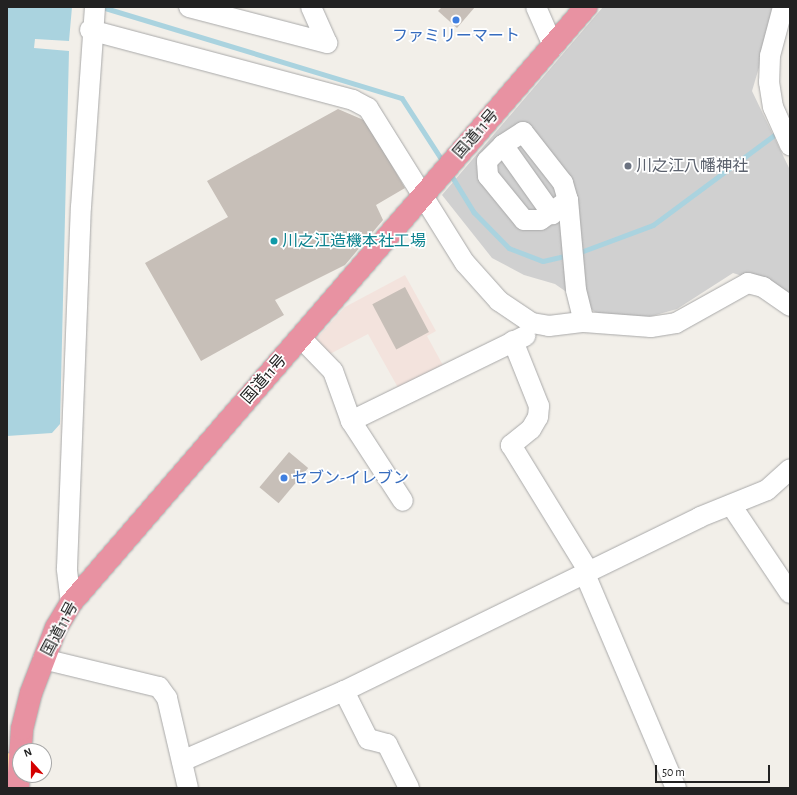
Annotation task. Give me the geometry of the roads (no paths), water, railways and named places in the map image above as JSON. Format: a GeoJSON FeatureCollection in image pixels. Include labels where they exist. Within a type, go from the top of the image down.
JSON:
{"type":"FeatureCollection","features":[{"type":"Feature","properties":{"kind":"highway","name":"国道11号"},"geometry":{"type":"LineString","coordinates":[[18,788],[22,729],[43,660],[71,603],[586,7]]}},
{"type":"Feature","properties":{"kind":"main road"},"geometry":{"type":"LineString","coordinates":[[7,764],[13,788]]}},
{"type":"Feature","properties":{"kind":"street"},"geometry":{"type":"LineString","coordinates":[[71,603],[67,568],[90,30],[94,7]]}},
{"type":"Feature","properties":{"kind":"street"},"geometry":{"type":"LineString","coordinates":[[189,7],[327,42],[311,7]]}},
{"type":"Feature","properties":{"kind":"street"},"geometry":{"type":"LineString","coordinates":[[536,7],[553,46]]}},
{"type":"Feature","properties":{"kind":"street"},"geometry":{"type":"LineString","coordinates":[[783,7],[770,56],[769,82],[773,107],[790,145]]}},
{"type":"Feature","properties":{"kind":"street"},"geometry":{"type":"LineString","coordinates":[[90,30],[353,100],[368,108],[466,263],[499,301],[532,323],[549,326]]}},
{"type":"Feature","properties":{"kind":"street"},"geometry":{"type":"LineString","coordinates":[[568,200],[552,214],[540,220],[524,220],[488,176],[487,161],[518,133],[526,134],[563,183],[568,200],[568,226],[576,290],[584,322]]}},
{"type":"Feature","properties":{"kind":"street"},"geometry":{"type":"LineString","coordinates":[[503,145],[552,214]]}},
{"type":"Feature","properties":{"kind":"street"},"geometry":{"type":"LineString","coordinates":[[350,421],[513,341],[549,326],[584,322],[614,327],[676,323],[748,283],[763,287],[790,306]]}},
{"type":"Feature","properties":{"kind":"street"},"geometry":{"type":"LineString","coordinates":[[300,338],[332,371],[350,421],[403,501]]}},
{"type":"Feature","properties":{"kind":"street"},"geometry":{"type":"LineString","coordinates":[[513,341],[539,406],[538,417],[531,429],[511,445],[587,573],[676,788]]}},
{"type":"Feature","properties":{"kind":"street"},"geometry":{"type":"LineString","coordinates":[[182,761],[344,691],[587,573],[731,505],[767,490],[790,469]]}},
{"type":"Feature","properties":{"kind":"street"},"geometry":{"type":"LineString","coordinates":[[731,505],[790,593]]}},
{"type":"Feature","properties":{"kind":"street"},"geometry":{"type":"LineString","coordinates":[[43,660],[159,687],[167,698],[188,788]]}},
{"type":"Feature","properties":{"kind":"street"},"geometry":{"type":"LineString","coordinates":[[344,691],[368,739],[386,744],[409,788]]}},
{"type":"Feature","properties":{"kind":"water"},"geometry":{"type":"Polygon","coordinates":[[[7,7],[72,7],[69,41],[35,39],[34,48],[69,51],[60,424],[52,433],[7,436],[7,7]]]}},
{"type":"Feature","properties":{"kind":"waterway"},"geometry":{"type":"LineString","coordinates":[[102,7],[402,98],[444,163]]}},
{"type":"Feature","properties":{"kind":"waterway"},"geometry":{"type":"LineString","coordinates":[[578,253],[653,225],[778,132]]}},
{"type":"Feature","properties":{"kind":"waterway"},"geometry":{"type":"LineString","coordinates":[[450,173],[474,212],[509,248],[543,261],[569,255]]}},
{"type":"Feature","properties":{"kind":"place","name":"ファミリーマート"},"geometry":{"type":"Point","coordinates":[456,20]}},
{"type":"Feature","properties":{"kind":"place","name":"川之江八幡神社"},"geometry":{"type":"Point","coordinates":[628,166]}},
{"type":"Feature","properties":{"kind":"place","name":"川之江造機本社工場"},"geometry":{"type":"Point","coordinates":[274,241]}},
{"type":"Feature","properties":{"kind":"place","name":"セブン-イレブン"},"geometry":{"type":"Point","coordinates":[284,478]}}]}
